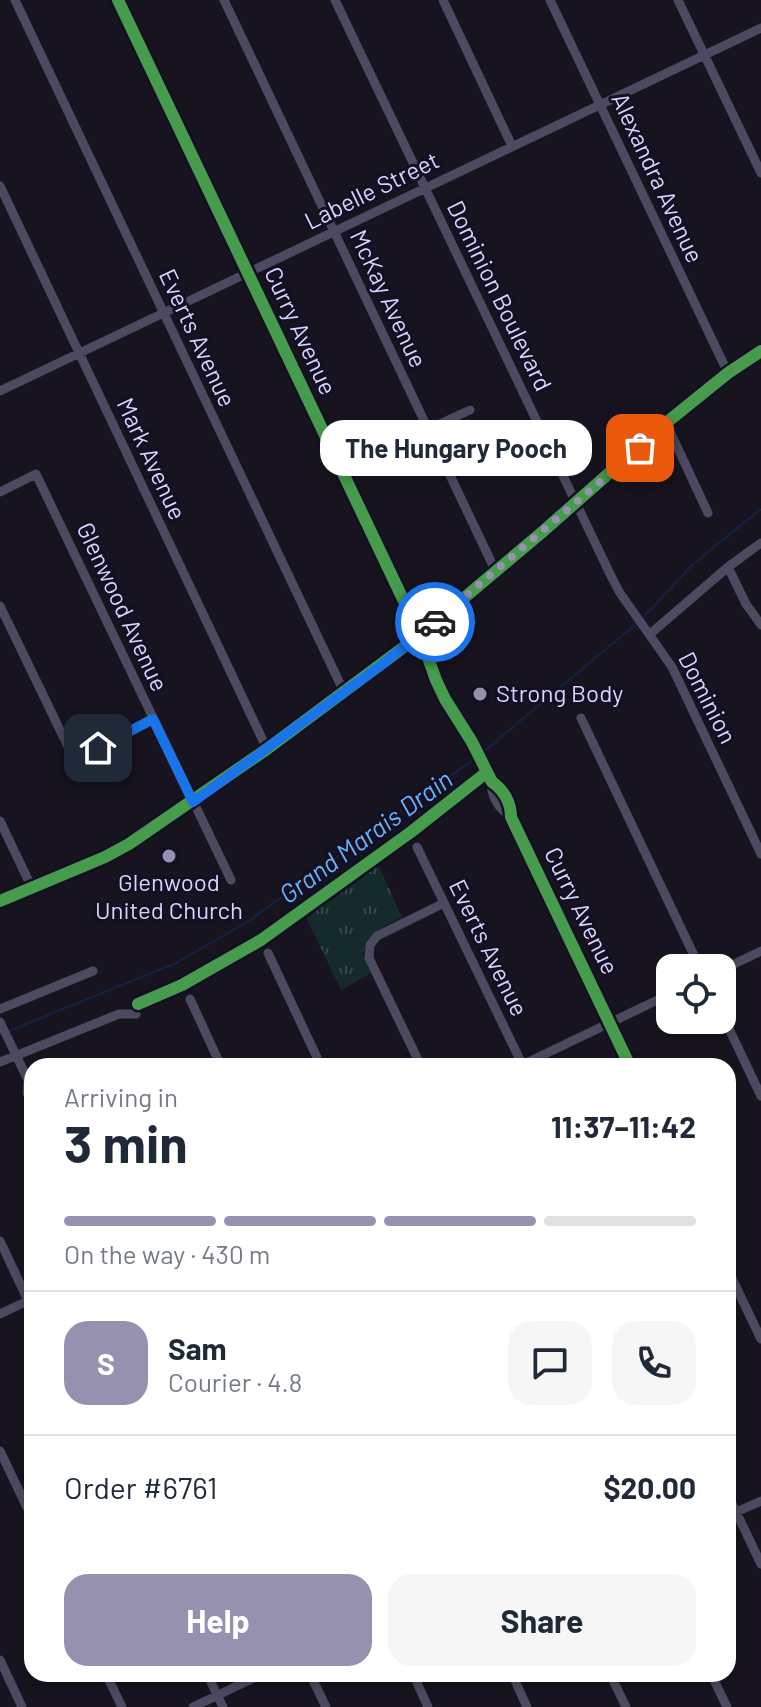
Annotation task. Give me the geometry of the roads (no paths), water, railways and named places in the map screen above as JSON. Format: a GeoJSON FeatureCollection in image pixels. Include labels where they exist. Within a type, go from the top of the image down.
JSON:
{"type":"FeatureCollection","features":[{"type":"Feature","properties":{"kind":"street","name":"Everts Avenue"},"geometry":{"type":"LineString","coordinates":[[15,0],[344,692]]}},
{"type":"Feature","properties":{"kind":"street","name":"Curry Avenue"},"geometry":{"type":"LineString","coordinates":[[118,0],[420,635],[445,699],[490,778],[506,797],[511,807],[511,817],[626,1058]]}},
{"type":"Feature","properties":{"kind":"street","name":"McKay Avenue"},"geometry":{"type":"LineString","coordinates":[[224,0],[496,572]]}},
{"type":"Feature","properties":{"kind":"street","name":"Dominion Boulevard"},"geometry":{"type":"LineString","coordinates":[[335,0],[575,502],[630,608]]}},
{"type":"Feature","properties":{"kind":"street"},"geometry":{"type":"LineString","coordinates":[[443,0],[512,146]]}},
{"type":"Feature","properties":{"kind":"street","name":"Alexandra Avenue"},"geometry":{"type":"LineString","coordinates":[[550,0],[728,373]]}},
{"type":"Feature","properties":{"kind":"street"},"geometry":{"type":"LineString","coordinates":[[678,0],[761,173]]}},
{"type":"Feature","properties":{"kind":"street","name":"Labelle Street"},"geometry":{"type":"LineString","coordinates":[[0,391],[761,28]]}},
{"type":"Feature","properties":{"kind":"street","name":"Mark Avenue"},"geometry":{"type":"LineString","coordinates":[[0,186],[267,749]]}},
{"type":"Feature","properties":{"kind":"street"},"geometry":{"type":"LineString","coordinates":[[0,901],[143,836],[267,749],[420,635],[666,423],[761,351]]}},
{"type":"Feature","properties":{"kind":"street"},"geometry":{"type":"LineString","coordinates":[[342,469],[470,410]]}},
{"type":"Feature","properties":{"kind":"street"},"geometry":{"type":"LineString","coordinates":[[666,423],[708,513]]}},
{"type":"Feature","properties":{"kind":"street","name":"Glenwood Avenue"},"geometry":{"type":"LineString","coordinates":[[0,492],[36,474],[231,880]]}},
{"type":"Feature","properties":{"kind":"street"},"geometry":{"type":"LineString","coordinates":[[650,634],[761,543]]}},
{"type":"Feature","properties":{"kind":"street"},"geometry":{"type":"LineString","coordinates":[[728,567],[746,604],[761,625]]}},
{"type":"Feature","properties":{"kind":"street"},"geometry":{"type":"LineString","coordinates":[[0,606],[75,761],[153,719]]}},
{"type":"Feature","properties":{"kind":"street","name":"Dominion"},"geometry":{"type":"LineString","coordinates":[[630,608],[672,667],[761,854]]}},
{"type":"Feature","properties":{"kind":"street"},"geometry":{"type":"LineString","coordinates":[[581,718],[693,954]]}},
{"type":"Feature","properties":{"kind":"street"},"geometry":{"type":"LineString","coordinates":[[0,821],[32,888]]}},
{"type":"Feature","properties":{"kind":"street","name":"Everts Avenue"},"geometry":{"type":"LineString","coordinates":[[417,847],[518,1058]]}},
{"type":"Feature","properties":{"kind":"street"},"geometry":{"type":"LineString","coordinates":[[417,1058],[369,958],[370,945],[377,936],[444,903]]}},
{"type":"Feature","properties":{"kind":"street"},"geometry":{"type":"LineString","coordinates":[[736,963],[761,951]]}},
{"type":"Feature","properties":{"kind":"street"},"geometry":{"type":"LineString","coordinates":[[268,953],[317,1058]]}},
{"type":"Feature","properties":{"kind":"street"},"geometry":{"type":"LineString","coordinates":[[0,1009],[93,971]]}},
{"type":"Feature","properties":{"kind":"street"},"geometry":{"type":"LineString","coordinates":[[190,999],[217,1058]]}},
{"type":"Feature","properties":{"kind":"street"},"geometry":{"type":"LineString","coordinates":[[538,1058],[656,1001]]}},
{"type":"Feature","properties":{"kind":"street"},"geometry":{"type":"LineString","coordinates":[[0,1062],[15,1052],[119,1014],[136,1014]]}},
{"type":"Feature","properties":{"kind":"street"},"geometry":{"type":"LineString","coordinates":[[0,1022],[24,1070]]}},
{"type":"Feature","properties":{"kind":"street"},"geometry":{"type":"LineString","coordinates":[[732,1034],[761,1096]]}},
{"type":"Feature","properties":{"kind":"street"},"geometry":{"type":"LineString","coordinates":[[0,1241],[24,1289]]}},
{"type":"Feature","properties":{"kind":"street"},"geometry":{"type":"LineString","coordinates":[[736,1287],[761,1339]]}},
{"type":"Feature","properties":{"kind":"street"},"geometry":{"type":"LineString","coordinates":[[0,1314],[24,1305]]}},
{"type":"Feature","properties":{"kind":"street"},"geometry":{"type":"LineString","coordinates":[[0,1451],[24,1501]]}},
{"type":"Feature","properties":{"kind":"street"},"geometry":{"type":"LineString","coordinates":[[761,1501],[736,1512],[761,1564]]}},
{"type":"Feature","properties":{"kind":"street"},"geometry":{"type":"LineString","coordinates":[[0,1660],[22,1707]]}},
{"type":"Feature","properties":{"kind":"street"},"geometry":{"type":"LineString","coordinates":[[110,1682],[122,1707]]}},
{"type":"Feature","properties":{"kind":"street"},"geometry":{"type":"LineString","coordinates":[[211,1682],[223,1707]]}},
{"type":"Feature","properties":{"kind":"street"},"geometry":{"type":"LineString","coordinates":[[193,1707],[245,1682]]}},
{"type":"Feature","properties":{"kind":"street"},"geometry":{"type":"LineString","coordinates":[[314,1682],[326,1707]]}},
{"type":"Feature","properties":{"kind":"street"},"geometry":{"type":"LineString","coordinates":[[417,1682],[428,1707]]}},
{"type":"Feature","properties":{"kind":"street"},"geometry":{"type":"LineString","coordinates":[[516,1682],[527,1707]]}},
{"type":"Feature","properties":{"kind":"street"},"geometry":{"type":"LineString","coordinates":[[614,1682],[626,1707]]}},
{"type":"Feature","properties":{"kind":"street"},"geometry":{"type":"LineString","coordinates":[[715,1682],[727,1707]]}},
{"type":"Feature","properties":{"kind":"waterway","name":"Grand Marais Drain"},"geometry":{"type":"LineString","coordinates":[[641,620],[693,564],[761,509]]}},
{"type":"Feature","properties":{"kind":"waterway","name":"Grand Marais Drain"},"geometry":{"type":"LineString","coordinates":[[482,753],[636,624]]}},
{"type":"Feature","properties":{"kind":"waterway","name":"Grand Marais Drain"},"geometry":{"type":"LineString","coordinates":[[9,1031],[176,963],[247,922],[477,757]]}},
{"type":"Feature","properties":{"kind":"place","name":"The Hungary Pooch"},"geometry":{"type":"Point","coordinates":[640,448]}},
{"type":"Feature","properties":{"kind":"place","name":"Strong Body"},"geometry":{"type":"Point","coordinates":[480,694]}},
{"type":"Feature","properties":{"kind":"place","name":"Glenwood United Church"},"geometry":{"type":"Point","coordinates":[169,856]}}]}
